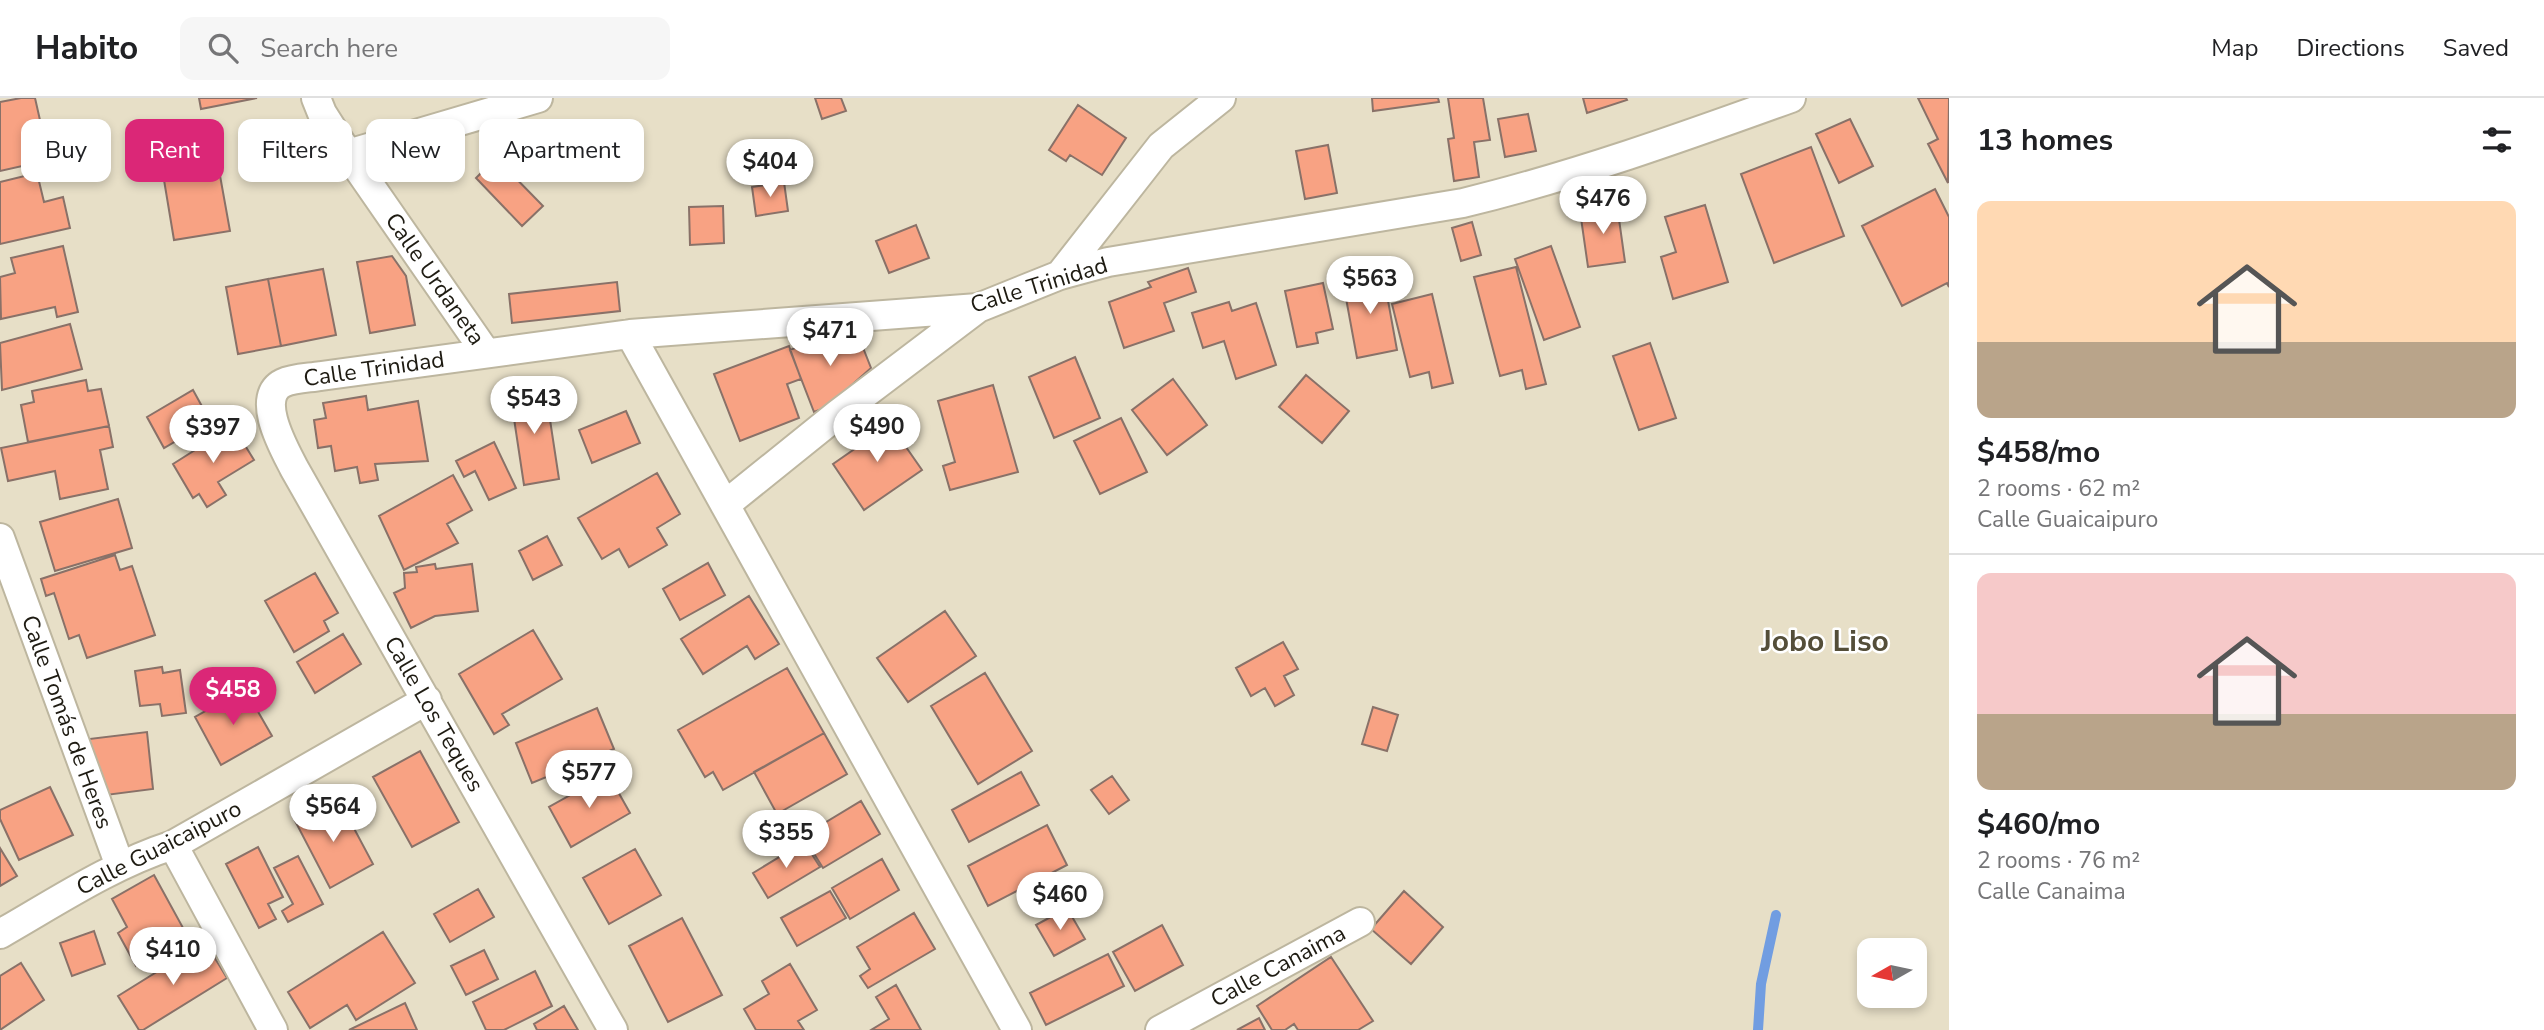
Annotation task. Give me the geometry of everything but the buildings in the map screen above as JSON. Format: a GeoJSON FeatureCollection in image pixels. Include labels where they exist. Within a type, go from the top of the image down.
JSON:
{"type":"FeatureCollection","features":[{"type":"Feature","properties":{"kind":"street","name":"Calle Urdaneta"},"geometry":{"type":"LineString","coordinates":[[316,98],[326,119]]}},
{"type":"Feature","properties":{"kind":"street"},"geometry":{"type":"LineString","coordinates":[[352,153],[538,98]]}},
{"type":"Feature","properties":{"kind":"street"},"geometry":{"type":"LineString","coordinates":[[1060,275],[1161,146],[1221,98]]}},
{"type":"Feature","properties":{"kind":"street","name":"Calle Trinidad"},"geometry":{"type":"LineString","coordinates":[[274,393],[283,383],[294,381],[630,334],[978,308],[1060,275],[1149,254],[1376,218],[1494,195],[1696,132],[1791,98]]}},
{"type":"Feature","properties":{"kind":"street","name":"Calle Urdaneta"},"geometry":{"type":"LineString","coordinates":[[352,160],[486,353]]}},
{"type":"Feature","properties":{"kind":"street"},"geometry":{"type":"LineString","coordinates":[[725,505],[838,414],[978,308]]}},
{"type":"Feature","properties":{"kind":"street"},"geometry":{"type":"LineString","coordinates":[[630,334],[1017,1030]]}},
{"type":"Feature","properties":{"kind":"street","name":"Calle Los Teques"},"geometry":{"type":"LineString","coordinates":[[274,393],[270,409],[281,442],[613,1030]]}},
{"type":"Feature","properties":{"kind":"street","name":"Calle Tomás de Heres"},"geometry":{"type":"LineString","coordinates":[[0,538],[120,866]]}},
{"type":"Feature","properties":{"kind":"street","name":"Calle Guaicaipuro"},"geometry":{"type":"LineString","coordinates":[[0,934],[120,866],[173,845],[426,700]]}},
{"type":"Feature","properties":{"kind":"street"},"geometry":{"type":"LineString","coordinates":[[173,845],[273,1030]]}},
{"type":"Feature","properties":{"kind":"street","name":"Calle Canaima"},"geometry":{"type":"LineString","coordinates":[[1160,1030],[1360,922]]}},
{"type":"Feature","properties":{"kind":"waterway"},"geometry":{"type":"LineString","coordinates":[[1758,1030],[1761,984],[1776,915]]}},
{"type":"Feature","properties":{"kind":"district","name":"Jobo Liso"},"geometry":{"type":"Point","coordinates":[1825,641]}}]}
